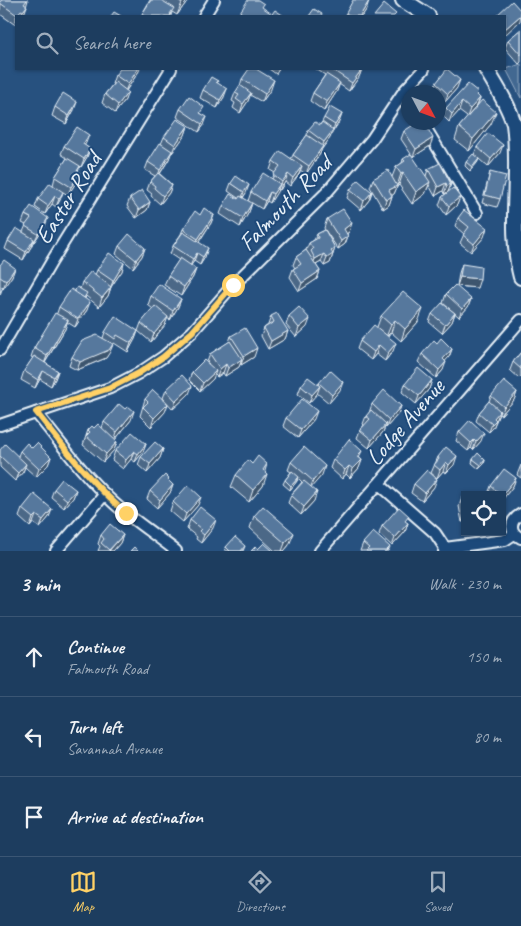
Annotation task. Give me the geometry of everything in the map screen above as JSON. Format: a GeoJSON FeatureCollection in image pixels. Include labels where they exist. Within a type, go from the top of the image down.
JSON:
{"type":"FeatureCollection","features":[{"type":"Feature","properties":{"kind":"main road"},"geometry":{"type":"LineString","coordinates":[[403,0],[426,15]]}},
{"type":"Feature","properties":{"kind":"main road"},"geometry":{"type":"LineString","coordinates":[[487,70],[503,98],[514,124],[519,169],[516,250],[521,277]]}},
{"type":"Feature","properties":{"kind":"street"},"geometry":{"type":"LineString","coordinates":[[205,15],[214,0]]}},
{"type":"Feature","properties":{"kind":"street","name":"Easter Road"},"geometry":{"type":"LineString","coordinates":[[0,350],[52,260],[170,70]]}},
{"type":"Feature","properties":{"kind":"street","name":"Falmouth Road"},"geometry":{"type":"LineString","coordinates":[[413,85],[423,70]]}},
{"type":"Feature","properties":{"kind":"street","name":"Falmouth Road"},"geometry":{"type":"LineString","coordinates":[[0,424],[110,388],[132,377],[163,357],[192,332],[233,285],[327,192],[401,101]]}},
{"type":"Feature","properties":{"kind":"street"},"geometry":{"type":"LineString","coordinates":[[427,130],[477,213]]}},
{"type":"Feature","properties":{"kind":"street","name":"Lodge Avenue"},"geometry":{"type":"LineString","coordinates":[[320,551],[521,320]]}},
{"type":"Feature","properties":{"kind":"street"},"geometry":{"type":"LineString","coordinates":[[36,412],[91,480],[105,494],[126,513],[176,551]]}},
{"type":"Feature","properties":{"kind":"street"},"geometry":{"type":"LineString","coordinates":[[379,484],[435,533],[444,549],[505,540],[518,536],[512,529],[512,523],[521,514]]}},
{"type":"Feature","properties":{"kind":"street"},"geometry":{"type":"LineString","coordinates":[[56,551],[105,494]]}},
{"type":"Feature","properties":{"kind":"shaded area"},"geometry":{"type":"Polygon","coordinates":[[[521,64],[521,98],[506,69],[521,64]]]}},
{"type":"Feature","properties":{"kind":"building"},"geometry":{"type":"Polygon","coordinates":[[[1,0],[27,0],[24,4],[27,6],[17,15],[0,3],[1,0]]]}},
{"type":"Feature","properties":{"kind":"building"},"geometry":{"type":"Polygon","coordinates":[[[151,0],[161,0],[174,8],[171,15],[142,14],[151,0]]]}},
{"type":"Feature","properties":{"kind":"building"},"geometry":{"type":"Polygon","coordinates":[[[248,0],[258,0],[264,4],[262,7],[272,14],[275,10],[282,15],[245,15],[240,12],[248,0]]]}},
{"type":"Feature","properties":{"kind":"building"},"geometry":{"type":"Polygon","coordinates":[[[353,0],[369,1],[361,15],[349,15],[346,13],[353,0]]]}},
{"type":"Feature","properties":{"kind":"building"},"geometry":{"type":"Polygon","coordinates":[[[512,1],[521,11],[521,15],[506,28],[506,15],[497,15],[512,1]]]}},
{"type":"Feature","properties":{"kind":"building"},"geometry":{"type":"Polygon","coordinates":[[[384,4],[396,14],[395,15],[375,15],[384,4]]]}},
{"type":"Feature","properties":{"kind":"building"},"geometry":{"type":"Polygon","coordinates":[[[314,9],[322,14],[322,15],[310,15],[314,9]]]}},
{"type":"Feature","properties":{"kind":"building"},"geometry":{"type":"Polygon","coordinates":[[[521,29],[521,55],[508,40],[521,29]]]}},
{"type":"Feature","properties":{"kind":"building"},"geometry":{"type":"Polygon","coordinates":[[[119,70],[137,70],[128,84],[115,75],[119,70]]]}},
{"type":"Feature","properties":{"kind":"building"},"geometry":{"type":"Polygon","coordinates":[[[248,70],[258,70],[274,80],[265,94],[242,79],[248,70]]]}},
{"type":"Feature","properties":{"kind":"building"},"geometry":{"type":"Polygon","coordinates":[[[332,70],[361,70],[352,83],[332,70]]]}},
{"type":"Feature","properties":{"kind":"building"},"geometry":{"type":"Polygon","coordinates":[[[446,70],[460,80],[448,94],[446,92],[446,85],[438,85],[436,83],[446,70]]]}},
{"type":"Feature","properties":{"kind":"building"},"geometry":{"type":"Polygon","coordinates":[[[326,74],[340,83],[327,102],[313,93],[326,74]]]}},
{"type":"Feature","properties":{"kind":"building"},"geometry":{"type":"Polygon","coordinates":[[[211,77],[227,89],[220,100],[203,90],[211,77]]]}},
{"type":"Feature","properties":{"kind":"building"},"geometry":{"type":"Polygon","coordinates":[[[115,82],[128,92],[118,105],[105,94],[115,82]]]}},
{"type":"Feature","properties":{"kind":"building"},"geometry":{"type":"Polygon","coordinates":[[[468,84],[478,92],[476,94],[480,98],[470,109],[462,102],[452,114],[446,108],[468,84]]]}},
{"type":"Feature","properties":{"kind":"building"},"geometry":{"type":"Polygon","coordinates":[[[240,85],[251,93],[243,104],[236,99],[239,95],[235,93],[240,85]]]}},
{"type":"Feature","properties":{"kind":"building"},"geometry":{"type":"Polygon","coordinates":[[[63,93],[77,102],[69,116],[55,107],[63,93]]]}},
{"type":"Feature","properties":{"kind":"building"},"geometry":{"type":"Polygon","coordinates":[[[189,96],[204,107],[200,113],[207,117],[202,124],[180,109],[189,96]]]}},
{"type":"Feature","properties":{"kind":"building"},"geometry":{"type":"Polygon","coordinates":[[[482,100],[496,112],[473,139],[459,127],[482,100]]]}},
{"type":"Feature","properties":{"kind":"building"},"geometry":{"type":"Polygon","coordinates":[[[330,107],[342,114],[335,125],[324,118],[330,107]]]}},
{"type":"Feature","properties":{"kind":"building"},"geometry":{"type":"Polygon","coordinates":[[[177,119],[188,126],[175,145],[164,137],[177,119]]]}},
{"type":"Feature","properties":{"kind":"building"},"geometry":{"type":"Polygon","coordinates":[[[315,122],[320,125],[322,122],[333,130],[324,142],[308,130],[315,122]]]}},
{"type":"Feature","properties":{"kind":"building"},"geometry":{"type":"Polygon","coordinates":[[[77,127],[89,135],[83,144],[90,149],[84,159],[64,146],[77,127]]]}},
{"type":"Feature","properties":{"kind":"building"},"geometry":{"type":"Polygon","coordinates":[[[428,130],[433,138],[416,149],[404,131],[428,130]]]}},
{"type":"Feature","properties":{"kind":"building"},"geometry":{"type":"Polygon","coordinates":[[[488,133],[503,145],[491,159],[477,147],[488,133]]]}},
{"type":"Feature","properties":{"kind":"building"},"geometry":{"type":"Polygon","coordinates":[[[307,135],[323,146],[309,166],[293,155],[307,135]]]}},
{"type":"Feature","properties":{"kind":"building"},"geometry":{"type":"Polygon","coordinates":[[[160,143],[172,151],[160,170],[148,162],[160,143]]]}},
{"type":"Feature","properties":{"kind":"building"},"geometry":{"type":"Polygon","coordinates":[[[280,151],[302,166],[293,178],[288,174],[282,182],[273,175],[280,166],[273,161],[280,151]]]}},
{"type":"Feature","properties":{"kind":"building"},"geometry":{"type":"Polygon","coordinates":[[[411,154],[430,182],[416,192],[403,173],[401,174],[396,167],[411,154]]]}},
{"type":"Feature","properties":{"kind":"building"},"geometry":{"type":"Polygon","coordinates":[[[473,154],[479,159],[472,167],[466,162],[473,154]]]}},
{"type":"Feature","properties":{"kind":"building"},"geometry":{"type":"Polygon","coordinates":[[[67,158],[80,166],[77,171],[80,173],[71,187],[55,177],[67,158]]]}},
{"type":"Feature","properties":{"kind":"building"},"geometry":{"type":"Polygon","coordinates":[[[440,163],[451,184],[447,186],[446,183],[438,187],[428,169],[440,163]]]}},
{"type":"Feature","properties":{"kind":"building"},"geometry":{"type":"Polygon","coordinates":[[[388,170],[397,186],[389,190],[392,196],[386,200],[373,179],[388,170]]]}},
{"type":"Feature","properties":{"kind":"building"},"geometry":{"type":"Polygon","coordinates":[[[490,172],[506,176],[500,199],[485,195],[490,172]]]}},
{"type":"Feature","properties":{"kind":"building"},"geometry":{"type":"Polygon","coordinates":[[[158,173],[172,185],[163,196],[150,182],[158,173]]]}},
{"type":"Feature","properties":{"kind":"building"},"geometry":{"type":"Polygon","coordinates":[[[263,173],[280,184],[273,194],[270,192],[265,201],[251,192],[263,173]]]}},
{"type":"Feature","properties":{"kind":"building"},"geometry":{"type":"Polygon","coordinates":[[[236,176],[249,185],[244,192],[231,183],[236,176]]]}},
{"type":"Feature","properties":{"kind":"building"},"geometry":{"type":"Polygon","coordinates":[[[358,180],[372,192],[364,201],[350,190],[358,180]]]}},
{"type":"Feature","properties":{"kind":"building"},"geometry":{"type":"Polygon","coordinates":[[[50,183],[63,192],[59,199],[55,196],[48,206],[38,199],[50,183]]]}},
{"type":"Feature","properties":{"kind":"building"},"geometry":{"type":"Polygon","coordinates":[[[453,188],[460,197],[449,206],[442,197],[453,188]]]}},
{"type":"Feature","properties":{"kind":"building"},"geometry":{"type":"Polygon","coordinates":[[[142,190],[150,202],[139,210],[130,198],[142,190]]]}},
{"type":"Feature","properties":{"kind":"building"},"geometry":{"type":"Polygon","coordinates":[[[230,194],[238,199],[240,196],[252,203],[243,218],[223,206],[230,194]]]}},
{"type":"Feature","properties":{"kind":"building"},"geometry":{"type":"Polygon","coordinates":[[[31,206],[48,218],[38,234],[25,226],[31,218],[25,215],[31,206]]]}},
{"type":"Feature","properties":{"kind":"building"},"geometry":{"type":"Polygon","coordinates":[[[204,208],[214,215],[198,239],[183,229],[195,211],[200,215],[204,208]]]}},
{"type":"Feature","properties":{"kind":"building"},"geometry":{"type":"Polygon","coordinates":[[[343,209],[352,223],[344,229],[348,236],[341,241],[327,219],[343,209]]]}},
{"type":"Feature","properties":{"kind":"building"},"geometry":{"type":"Polygon","coordinates":[[[464,210],[487,228],[474,244],[463,235],[469,227],[458,218],[464,210]]]}},
{"type":"Feature","properties":{"kind":"building"},"geometry":{"type":"Polygon","coordinates":[[[16,228],[34,239],[26,252],[8,241],[16,228]]]}},
{"type":"Feature","properties":{"kind":"building"},"geometry":{"type":"Polygon","coordinates":[[[325,230],[335,248],[331,251],[333,254],[327,258],[324,254],[315,259],[311,251],[313,249],[309,243],[318,238],[317,234],[325,230]]]}},
{"type":"Feature","properties":{"kind":"building"},"geometry":{"type":"Polygon","coordinates":[[[183,232],[208,248],[203,257],[197,253],[193,259],[173,246],[183,232]]]}},
{"type":"Feature","properties":{"kind":"building"},"geometry":{"type":"Polygon","coordinates":[[[129,234],[145,248],[136,260],[119,246],[129,234]]]}},
{"type":"Feature","properties":{"kind":"building"},"geometry":{"type":"Polygon","coordinates":[[[306,250],[320,271],[302,283],[293,269],[301,264],[296,257],[306,250]]]}},
{"type":"Feature","properties":{"kind":"building"},"geometry":{"type":"Polygon","coordinates":[[[109,253],[124,263],[113,281],[97,270],[109,253]]]}},
{"type":"Feature","properties":{"kind":"building"},"geometry":{"type":"Polygon","coordinates":[[[180,258],[196,269],[184,287],[168,276],[180,258]]]}},
{"type":"Feature","properties":{"kind":"building"},"geometry":{"type":"Polygon","coordinates":[[[4,260],[15,268],[6,281],[0,277],[0,265],[4,260]]]}},
{"type":"Feature","properties":{"kind":"building"},"geometry":{"type":"Polygon","coordinates":[[[462,264],[481,267],[480,279],[460,277],[462,264]]]}},
{"type":"Feature","properties":{"kind":"building"},"geometry":{"type":"Polygon","coordinates":[[[91,271],[111,287],[102,298],[82,282],[91,271]]]}},
{"type":"Feature","properties":{"kind":"building"},"geometry":{"type":"Polygon","coordinates":[[[159,284],[181,299],[173,311],[151,296],[159,284]]]}},
{"type":"Feature","properties":{"kind":"building"},"geometry":{"type":"Polygon","coordinates":[[[455,285],[471,299],[462,309],[446,294],[455,285]]]}},
{"type":"Feature","properties":{"kind":"building"},"geometry":{"type":"Polygon","coordinates":[[[77,287],[87,293],[84,298],[74,292],[77,287]]]}},
{"type":"Feature","properties":{"kind":"building"},"geometry":{"type":"Polygon","coordinates":[[[71,289],[90,302],[78,319],[59,307],[71,289]]]}},
{"type":"Feature","properties":{"kind":"building"},"geometry":{"type":"Polygon","coordinates":[[[403,292],[423,309],[405,329],[395,320],[391,325],[381,316],[403,292]]]}},
{"type":"Feature","properties":{"kind":"building"},"geometry":{"type":"Polygon","coordinates":[[[442,303],[455,313],[445,325],[432,314],[442,303]]]}},
{"type":"Feature","properties":{"kind":"building"},"geometry":{"type":"Polygon","coordinates":[[[155,306],[168,317],[154,334],[141,323],[155,306]]]}},
{"type":"Feature","properties":{"kind":"building"},"geometry":{"type":"Polygon","coordinates":[[[299,307],[310,319],[299,328],[289,316],[299,307]]]}},
{"type":"Feature","properties":{"kind":"building"},"geometry":{"type":"Polygon","coordinates":[[[55,313],[68,320],[47,356],[34,348],[55,313]]]}},
{"type":"Feature","properties":{"kind":"building"},"geometry":{"type":"Polygon","coordinates":[[[277,313],[288,331],[271,341],[264,328],[274,322],[271,316],[277,313]]]}},
{"type":"Feature","properties":{"kind":"building"},"geometry":{"type":"Polygon","coordinates":[[[115,316],[138,331],[131,343],[117,335],[115,339],[105,332],[115,316]]]}},
{"type":"Feature","properties":{"kind":"building"},"geometry":{"type":"Polygon","coordinates":[[[374,325],[396,343],[388,353],[379,345],[374,352],[360,341],[374,325]]]}},
{"type":"Feature","properties":{"kind":"building"},"geometry":{"type":"Polygon","coordinates":[[[245,328],[257,348],[244,356],[231,336],[245,328]]]}},
{"type":"Feature","properties":{"kind":"building"},"geometry":{"type":"Polygon","coordinates":[[[97,335],[113,344],[109,350],[80,362],[72,357],[82,341],[97,335]]]}},
{"type":"Feature","properties":{"kind":"building"},"geometry":{"type":"Polygon","coordinates":[[[441,338],[452,349],[443,359],[446,362],[439,370],[422,354],[434,340],[437,343],[441,338]]]}},
{"type":"Feature","properties":{"kind":"building"},"geometry":{"type":"Polygon","coordinates":[[[230,341],[242,359],[228,368],[226,364],[220,369],[210,354],[230,341]]]}},
{"type":"Feature","properties":{"kind":"building"},"geometry":{"type":"Polygon","coordinates":[[[521,352],[521,369],[513,362],[521,352]]]}},
{"type":"Feature","properties":{"kind":"building"},"geometry":{"type":"Polygon","coordinates":[[[34,356],[58,371],[54,377],[43,371],[38,380],[24,371],[34,356]]]}},
{"type":"Feature","properties":{"kind":"building"},"geometry":{"type":"Polygon","coordinates":[[[204,360],[216,371],[203,383],[192,372],[204,360]]]}},
{"type":"Feature","properties":{"kind":"building"},"geometry":{"type":"Polygon","coordinates":[[[418,368],[432,380],[419,396],[405,384],[418,368]]]}},
{"type":"Feature","properties":{"kind":"building"},"geometry":{"type":"Polygon","coordinates":[[[330,370],[343,382],[332,395],[319,383],[330,370]]]}},
{"type":"Feature","properties":{"kind":"building"},"geometry":{"type":"Polygon","coordinates":[[[182,375],[192,386],[176,401],[166,390],[182,375]]]}},
{"type":"Feature","properties":{"kind":"building"},"geometry":{"type":"Polygon","coordinates":[[[308,377],[320,386],[312,395],[301,386],[308,377]]]}},
{"type":"Feature","properties":{"kind":"building"},"geometry":{"type":"Polygon","coordinates":[[[504,381],[517,392],[504,407],[491,396],[504,381]]]}},
{"type":"Feature","properties":{"kind":"building"},"geometry":{"type":"Polygon","coordinates":[[[153,390],[168,404],[154,418],[143,407],[148,402],[145,399],[153,390]]]}},
{"type":"Feature","properties":{"kind":"building"},"geometry":{"type":"Polygon","coordinates":[[[384,390],[401,406],[389,420],[372,404],[384,390]]]}},
{"type":"Feature","properties":{"kind":"building"},"geometry":{"type":"Polygon","coordinates":[[[302,399],[317,411],[301,430],[286,418],[302,399]]]}},
{"type":"Feature","properties":{"kind":"building"},"geometry":{"type":"Polygon","coordinates":[[[489,401],[500,411],[492,424],[479,413],[489,401]]]}},
{"type":"Feature","properties":{"kind":"building"},"geometry":{"type":"Polygon","coordinates":[[[119,404],[125,409],[128,406],[134,411],[117,432],[104,422],[119,404]]]}},
{"type":"Feature","properties":{"kind":"building"},"geometry":{"type":"Polygon","coordinates":[[[371,410],[386,424],[372,440],[360,430],[370,419],[366,416],[371,410]]]}},
{"type":"Feature","properties":{"kind":"building"},"geometry":{"type":"Polygon","coordinates":[[[470,420],[484,433],[476,442],[474,440],[471,443],[459,432],[470,420]]]}},
{"type":"Feature","properties":{"kind":"building"},"geometry":{"type":"Polygon","coordinates":[[[98,424],[117,442],[106,454],[86,436],[92,426],[94,428],[98,424]]]}},
{"type":"Feature","properties":{"kind":"building"},"geometry":{"type":"Polygon","coordinates":[[[132,432],[146,444],[138,454],[134,451],[126,460],[115,451],[132,432]]]}},
{"type":"Feature","properties":{"kind":"building"},"geometry":{"type":"Polygon","coordinates":[[[349,439],[362,451],[357,456],[362,460],[353,469],[349,466],[345,470],[333,460],[349,439]]]}},
{"type":"Feature","properties":{"kind":"building"},"geometry":{"type":"Polygon","coordinates":[[[155,442],[163,449],[150,464],[141,457],[155,442]]]}},
{"type":"Feature","properties":{"kind":"building"},"geometry":{"type":"Polygon","coordinates":[[[27,443],[32,448],[37,443],[51,457],[39,469],[20,451],[27,443]]]}},
{"type":"Feature","properties":{"kind":"building"},"geometry":{"type":"Polygon","coordinates":[[[5,444],[26,464],[18,473],[0,456],[0,450],[5,444]]]}},
{"type":"Feature","properties":{"kind":"building"},"geometry":{"type":"Polygon","coordinates":[[[304,447],[325,466],[313,481],[291,462],[304,447]]]}},
{"type":"Feature","properties":{"kind":"building"},"geometry":{"type":"Polygon","coordinates":[[[446,447],[457,456],[449,465],[446,462],[440,470],[434,465],[446,447]]]}},
{"type":"Feature","properties":{"kind":"building"},"geometry":{"type":"Polygon","coordinates":[[[478,453],[485,460],[481,465],[473,459],[478,453]]]}},
{"type":"Feature","properties":{"kind":"building"},"geometry":{"type":"Polygon","coordinates":[[[258,456],[267,464],[263,470],[267,474],[253,490],[236,475],[248,460],[252,464],[258,456]]]}},
{"type":"Feature","properties":{"kind":"building"},"geometry":{"type":"Polygon","coordinates":[[[504,469],[516,478],[505,491],[497,491],[491,486],[504,469]]]}},
{"type":"Feature","properties":{"kind":"building"},"geometry":{"type":"Polygon","coordinates":[[[427,470],[437,479],[425,493],[414,484],[427,470]]]}},
{"type":"Feature","properties":{"kind":"building"},"geometry":{"type":"Polygon","coordinates":[[[292,471],[299,477],[291,486],[285,480],[292,471]]]}},
{"type":"Feature","properties":{"kind":"building"},"geometry":{"type":"Polygon","coordinates":[[[165,475],[173,485],[160,500],[150,491],[165,475]]]}},
{"type":"Feature","properties":{"kind":"building"},"geometry":{"type":"Polygon","coordinates":[[[62,479],[76,490],[67,500],[54,489],[62,479]]]}},
{"type":"Feature","properties":{"kind":"building"},"geometry":{"type":"Polygon","coordinates":[[[304,481],[317,492],[304,507],[291,495],[304,481]]]}},
{"type":"Feature","properties":{"kind":"building"},"geometry":{"type":"Polygon","coordinates":[[[188,485],[201,497],[186,514],[173,502],[188,485]]]}},
{"type":"Feature","properties":{"kind":"building"},"geometry":{"type":"Polygon","coordinates":[[[34,494],[52,509],[43,520],[36,515],[33,518],[22,509],[34,494]]]}},
{"type":"Feature","properties":{"kind":"building"},"geometry":{"type":"Polygon","coordinates":[[[263,506],[294,533],[285,543],[254,516],[263,506]]]}},
{"type":"Feature","properties":{"kind":"building"},"geometry":{"type":"Polygon","coordinates":[[[200,507],[216,520],[204,535],[199,531],[201,529],[190,520],[200,507]]]}},
{"type":"Feature","properties":{"kind":"building"},"geometry":{"type":"Polygon","coordinates":[[[399,507],[409,516],[405,521],[408,523],[395,538],[382,526],[399,507]]]}},
{"type":"Feature","properties":{"kind":"building"},"geometry":{"type":"Polygon","coordinates":[[[110,524],[123,535],[109,550],[101,543],[104,539],[101,535],[110,524]]]}},
{"type":"Feature","properties":{"kind":"building"},"geometry":{"type":"Polygon","coordinates":[[[373,532],[390,547],[386,551],[366,551],[369,548],[363,543],[373,532]]]}},
{"type":"Feature","properties":{"kind":"building"},"geometry":{"type":"Polygon","coordinates":[[[235,537],[245,546],[241,551],[230,551],[226,547],[235,537]]]}},
{"type":"Feature","properties":{"kind":"building"},"geometry":{"type":"Polygon","coordinates":[[[264,543],[273,551],[251,551],[256,546],[258,549],[264,543]]]}},
{"type":"Feature","properties":{"kind":"building"},"geometry":{"type":"Polygon","coordinates":[[[134,547],[138,551],[130,551],[134,547]]]}},
{"type":"Feature","properties":{"kind":"route"},"geometry":{"type":"LineString","coordinates":[[126,513],[91,480],[36,412],[110,388],[139,373],[163,357],[192,332],[233,285]]}}]}
